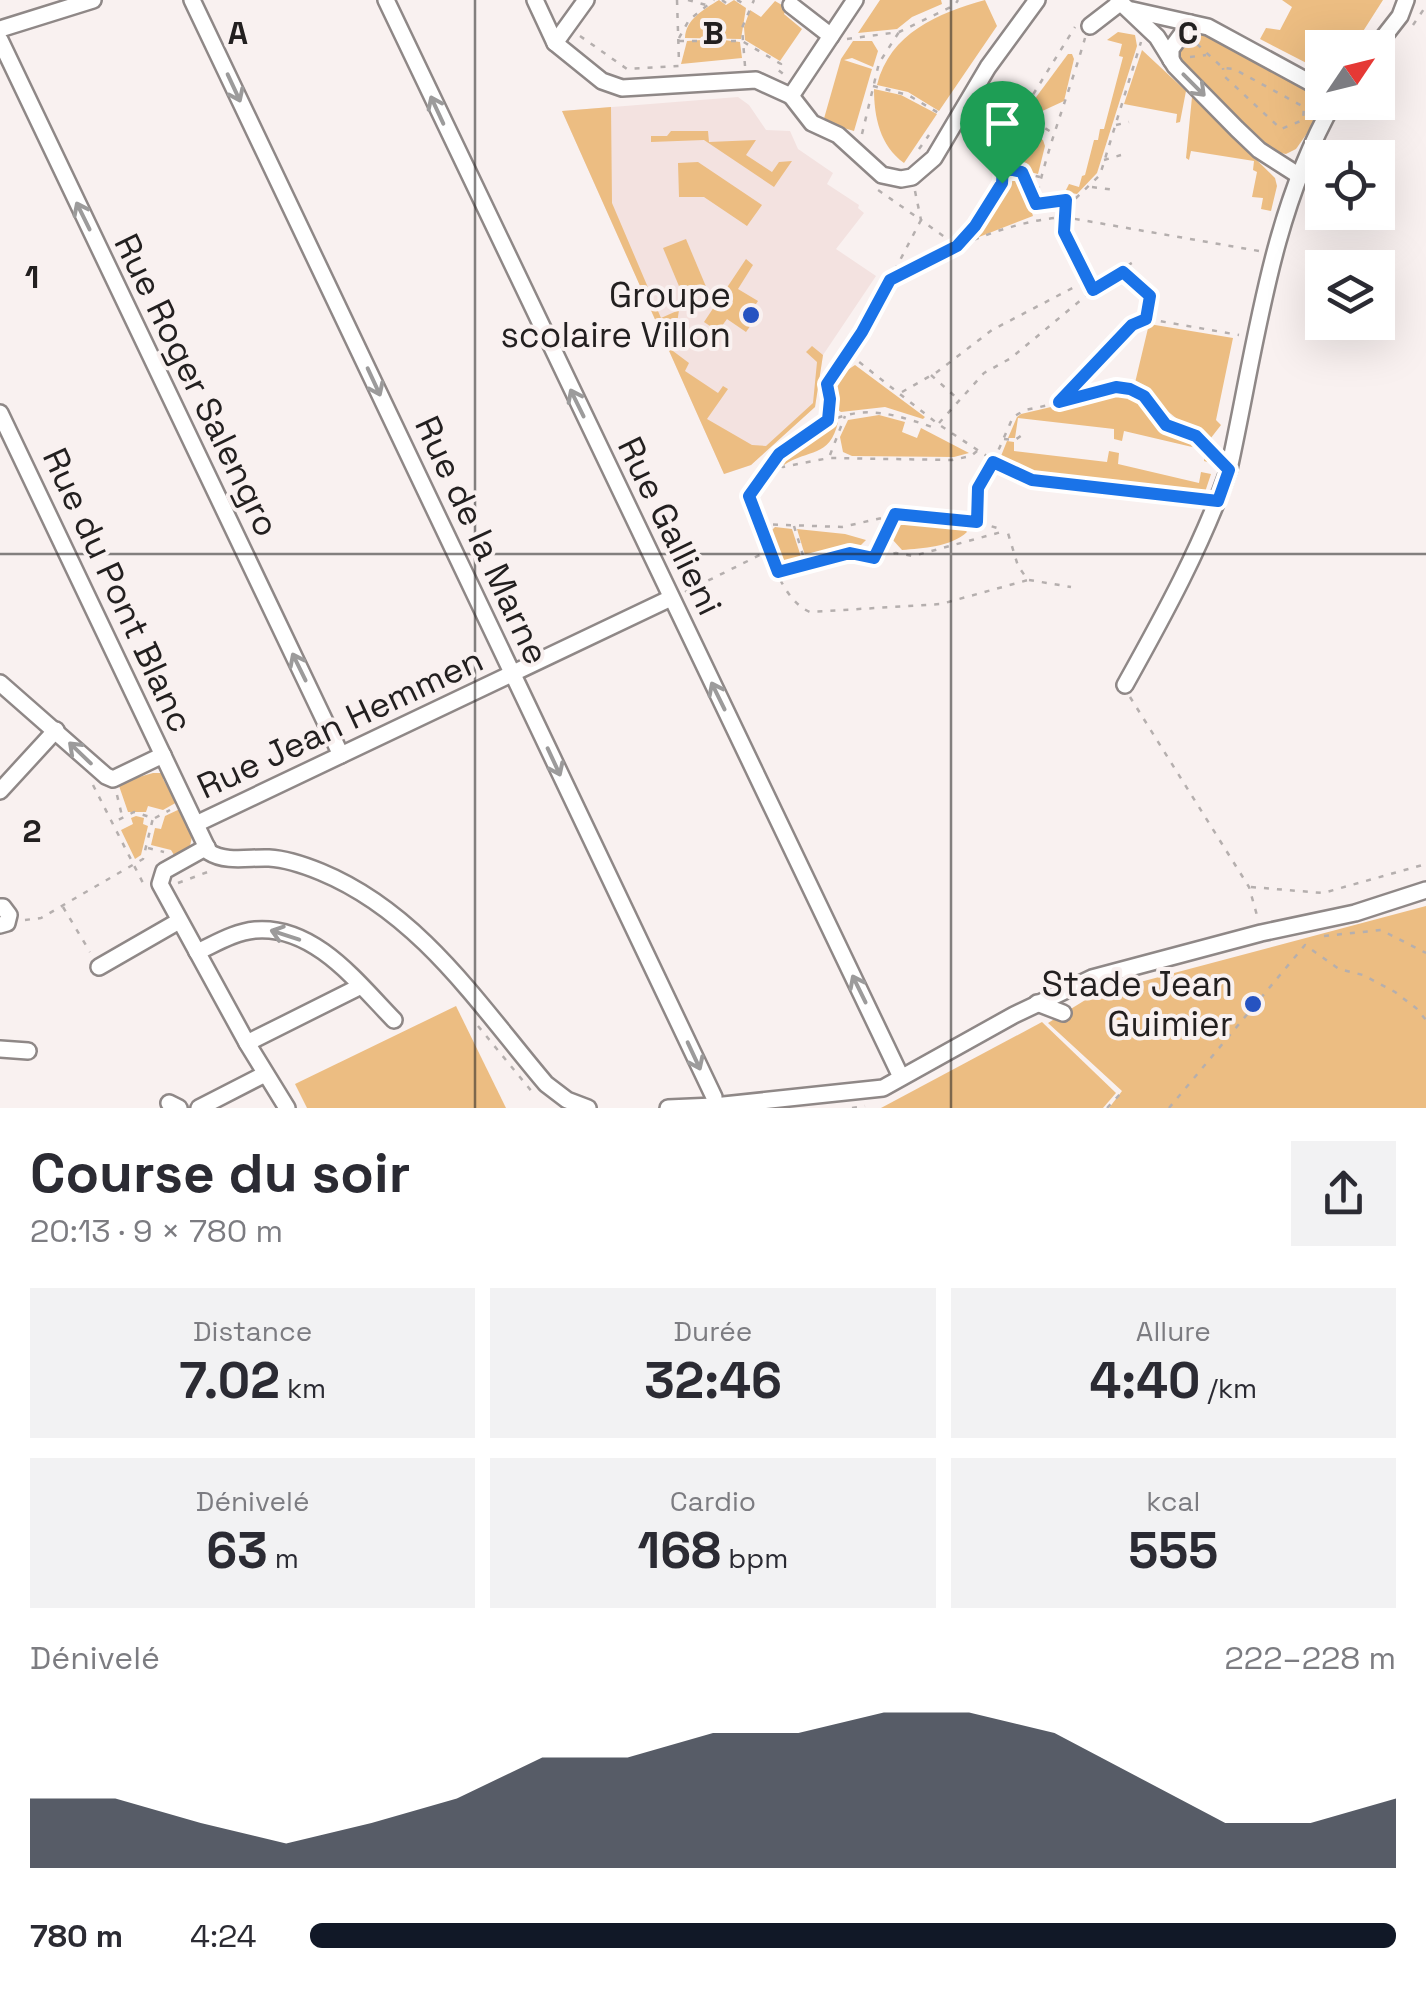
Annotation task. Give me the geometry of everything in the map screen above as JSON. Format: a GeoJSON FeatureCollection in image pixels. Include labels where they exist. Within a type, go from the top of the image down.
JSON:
{"type":"FeatureCollection","features":[{"type":"Feature","properties":{"kind":"street"},"geometry":{"type":"LineString","coordinates":[[0,29],[93,0]]}},
{"type":"Feature","properties":{"kind":"street","name":"Rue de la Marne"},"geometry":{"type":"LineString","coordinates":[[192,0],[714,1097],[714,1106]]}},
{"type":"Feature","properties":{"kind":"street","name":"Rue Gallieni"},"geometry":{"type":"LineString","coordinates":[[386,0],[472,168],[671,598],[901,1077]]}},
{"type":"Feature","properties":{"kind":"street"},"geometry":{"type":"LineString","coordinates":[[535,0],[555,43],[602,81],[622,88],[756,80],[794,90],[812,123],[855,148],[872,168],[891,178],[912,177],[928,166],[988,67],[1037,0]]}},
{"type":"Feature","properties":{"kind":"street"},"geometry":{"type":"LineString","coordinates":[[555,43],[586,0]]}},
{"type":"Feature","properties":{"kind":"street"},"geometry":{"type":"LineString","coordinates":[[794,90],[855,0]]}},
{"type":"Feature","properties":{"kind":"street"},"geometry":{"type":"LineString","coordinates":[[1389,30],[1406,0]]}},
{"type":"Feature","properties":{"kind":"street"},"geometry":{"type":"LineString","coordinates":[[1126,4],[1259,150],[1298,175]]}},
{"type":"Feature","properties":{"kind":"street"},"geometry":{"type":"LineString","coordinates":[[1090,26],[1126,4],[1208,27],[1305,80]]}},
{"type":"Feature","properties":{"kind":"street"},"geometry":{"type":"LineString","coordinates":[[791,6],[831,36]]}},
{"type":"Feature","properties":{"kind":"street"},"geometry":{"type":"LineString","coordinates":[[1175,60],[1171,49],[1190,23]]}},
{"type":"Feature","properties":{"kind":"street","name":"Rue Roger Salengro"},"geometry":{"type":"LineString","coordinates":[[0,40],[341,755]]}},
{"type":"Feature","properties":{"kind":"street"},"geometry":{"type":"LineString","coordinates":[[1124,685],[1174,598],[1229,470],[1274,254],[1298,175],[1324,120]]}},
{"type":"Feature","properties":{"kind":"street","name":"Rue du Pont Blanc"},"geometry":{"type":"LineString","coordinates":[[0,412],[206,847]]}},
{"type":"Feature","properties":{"kind":"street","name":"Rue Jean Hemmen"},"geometry":{"type":"LineString","coordinates":[[196,824],[671,598]]}},
{"type":"Feature","properties":{"kind":"street"},"geometry":{"type":"LineString","coordinates":[[0,684],[112,779],[163,755]]}},
{"type":"Feature","properties":{"kind":"street"},"geometry":{"type":"LineString","coordinates":[[0,791],[56,730]]}},
{"type":"Feature","properties":{"kind":"street"},"geometry":{"type":"LineString","coordinates":[[286,1108],[162,892],[164,871],[206,847],[215,856],[264,858],[301,865],[336,879],[378,904],[432,949],[546,1084],[567,1100],[588,1108]]}},
{"type":"Feature","properties":{"kind":"street"},"geometry":{"type":"LineString","coordinates":[[668,1108],[883,1088],[1038,1003],[1092,978],[1355,913],[1426,890]]}},
{"type":"Feature","properties":{"kind":"street"},"geometry":{"type":"LineString","coordinates":[[98,968],[179,921]]}},
{"type":"Feature","properties":{"kind":"street"},"geometry":{"type":"LineString","coordinates":[[196,952],[237,934],[271,930],[326,953],[394,1020]]}},
{"type":"Feature","properties":{"kind":"street"},"geometry":{"type":"LineString","coordinates":[[1219,961],[1234,941]]}},
{"type":"Feature","properties":{"kind":"street"},"geometry":{"type":"LineString","coordinates":[[247,1044],[361,986]]}},
{"type":"Feature","properties":{"kind":"street"},"geometry":{"type":"LineString","coordinates":[[1038,1003],[1064,1013]]}},
{"type":"Feature","properties":{"kind":"street"},"geometry":{"type":"LineString","coordinates":[[0,1049],[28,1052]]}},
{"type":"Feature","properties":{"kind":"street"},"geometry":{"type":"LineString","coordinates":[[199,1108],[265,1074]]}},
{"type":"Feature","properties":{"kind":"path"},"geometry":{"type":"LineString","coordinates":[[566,27],[628,69],[678,66],[677,0]]}},
{"type":"Feature","properties":{"kind":"path"},"geometry":{"type":"LineString","coordinates":[[688,0],[706,5]]}},
{"type":"Feature","properties":{"kind":"path"},"geometry":{"type":"LineString","coordinates":[[678,40],[689,20],[714,0]]}},
{"type":"Feature","properties":{"kind":"path"},"geometry":{"type":"LineString","coordinates":[[722,0],[728,0]]}},
{"type":"Feature","properties":{"kind":"path"},"geometry":{"type":"LineString","coordinates":[[738,0],[750,6]]}},
{"type":"Feature","properties":{"kind":"path"},"geometry":{"type":"LineString","coordinates":[[747,80],[742,28],[754,0]]}},
{"type":"Feature","properties":{"kind":"path"},"geometry":{"type":"LineString","coordinates":[[831,36],[843,39],[899,32],[958,0]]}},
{"type":"Feature","properties":{"kind":"path"},"geometry":{"type":"LineString","coordinates":[[957,246],[975,226],[1002,183],[1008,145],[1022,114],[1066,45],[1073,27],[1090,26],[1066,107],[1054,133],[1036,204]]}},
{"type":"Feature","properties":{"kind":"path"},"geometry":{"type":"LineString","coordinates":[[855,148],[861,142],[879,63],[899,32]]}},
{"type":"Feature","properties":{"kind":"path"},"geometry":{"type":"LineString","coordinates":[[1036,204],[1076,198],[1100,175],[1143,36]]}},
{"type":"Feature","properties":{"kind":"path"},"geometry":{"type":"LineString","coordinates":[[678,40],[742,41],[780,64],[777,69],[794,90]]}},
{"type":"Feature","properties":{"kind":"path"},"geometry":{"type":"LineString","coordinates":[[1195,41],[1224,68],[1234,69],[1304,107],[1303,120],[1280,129],[1224,76],[1224,68]]}},
{"type":"Feature","properties":{"kind":"path"},"geometry":{"type":"LineString","coordinates":[[1175,60],[1207,55]]}},
{"type":"Feature","properties":{"kind":"path"},"geometry":{"type":"LineString","coordinates":[[871,86],[908,95],[942,115]]}},
{"type":"Feature","properties":{"kind":"path"},"geometry":{"type":"LineString","coordinates":[[1022,114],[1054,133]]}},
{"type":"Feature","properties":{"kind":"path"},"geometry":{"type":"LineString","coordinates":[[1115,126],[1129,122]]}},
{"type":"Feature","properties":{"kind":"path"},"geometry":{"type":"LineString","coordinates":[[1104,160],[1121,155]]}},
{"type":"Feature","properties":{"kind":"path"},"geometry":{"type":"LineString","coordinates":[[1003,168],[1041,178]]}},
{"type":"Feature","properties":{"kind":"path"},"geometry":{"type":"LineString","coordinates":[[1022,172],[1036,204]]}},
{"type":"Feature","properties":{"kind":"path"},"geometry":{"type":"LineString","coordinates":[[828,420],[827,384],[921,220],[870,182]]}},
{"type":"Feature","properties":{"kind":"path"},"geometry":{"type":"LineString","coordinates":[[1089,187],[1115,190]]}},
{"type":"Feature","properties":{"kind":"path"},"geometry":{"type":"LineString","coordinates":[[1066,200],[1064,232],[1093,290]]}},
{"type":"Feature","properties":{"kind":"path"},"geometry":{"type":"LineString","coordinates":[[890,280],[957,246],[1044,219],[1064,217],[1274,254]]}},
{"type":"Feature","properties":{"kind":"path"},"geometry":{"type":"LineString","coordinates":[[1071,587],[1028,580],[941,604],[810,612],[796,605],[786,591],[749,496],[779,454],[828,420],[883,411],[932,426],[938,424],[984,373],[1010,358],[1133,262]]}},
{"type":"Feature","properties":{"kind":"path"},"geometry":{"type":"LineString","coordinates":[[1123,272],[1158,300]]}},
{"type":"Feature","properties":{"kind":"path"},"geometry":{"type":"LineString","coordinates":[[900,394],[992,330],[1088,280]]}},
{"type":"Feature","properties":{"kind":"path"},"geometry":{"type":"LineString","coordinates":[[1146,319],[1150,296]]}},
{"type":"Feature","properties":{"kind":"path"},"geometry":{"type":"LineString","coordinates":[[1059,402],[1132,325],[1146,319],[1257,339]]}},
{"type":"Feature","properties":{"kind":"path"},"geometry":{"type":"LineString","coordinates":[[848,353],[977,451],[1032,480],[1218,501]]}},
{"type":"Feature","properties":{"kind":"path"},"geometry":{"type":"LineString","coordinates":[[931,375],[960,400]]}},
{"type":"Feature","properties":{"kind":"path"},"geometry":{"type":"LineString","coordinates":[[977,522],[978,488],[1018,413],[1116,387],[1144,396],[1166,425],[1196,436],[1229,470]]}},
{"type":"Feature","properties":{"kind":"path"},"geometry":{"type":"LineString","coordinates":[[829,458],[846,415]]}},
{"type":"Feature","properties":{"kind":"path"},"geometry":{"type":"LineString","coordinates":[[1003,439],[1015,440],[1022,435]]}},
{"type":"Feature","properties":{"kind":"path"},"geometry":{"type":"LineString","coordinates":[[771,464],[783,468],[829,458],[952,460],[977,451]]}},
{"type":"Feature","properties":{"kind":"path"},"geometry":{"type":"LineString","coordinates":[[759,524],[842,528],[895,514],[977,522],[1006,530]]}},
{"type":"Feature","properties":{"kind":"path"},"geometry":{"type":"LineString","coordinates":[[874,558],[895,514]]}},
{"type":"Feature","properties":{"kind":"path"},"geometry":{"type":"LineString","coordinates":[[793,525],[806,565]]}},
{"type":"Feature","properties":{"kind":"path"},"geometry":{"type":"LineString","coordinates":[[778,572],[850,553],[874,558],[896,553],[913,556],[1006,530]]}},
{"type":"Feature","properties":{"kind":"path"},"geometry":{"type":"LineString","coordinates":[[1006,530],[1018,566],[1028,580]]}},
{"type":"Feature","properties":{"kind":"path"},"geometry":{"type":"LineString","coordinates":[[671,598],[769,551]]}},
{"type":"Feature","properties":{"kind":"path"},"geometry":{"type":"LineString","coordinates":[[1124,685],[1249,887],[1262,933]]}},
{"type":"Feature","properties":{"kind":"path"},"geometry":{"type":"LineString","coordinates":[[112,779],[123,818]]}},
{"type":"Feature","properties":{"kind":"path"},"geometry":{"type":"LineString","coordinates":[[93,785],[150,896],[196,875],[227,868]]}},
{"type":"Feature","properties":{"kind":"path"},"geometry":{"type":"LineString","coordinates":[[114,822],[134,812],[154,818],[186,802]]}},
{"type":"Feature","properties":{"kind":"path"},"geometry":{"type":"LineString","coordinates":[[3,916],[29,922],[143,859],[154,818]]}},
{"type":"Feature","properties":{"kind":"path"},"geometry":{"type":"LineString","coordinates":[[1249,887],[1323,893],[1426,864]]}},
{"type":"Feature","properties":{"kind":"path"},"geometry":{"type":"LineString","coordinates":[[62,906],[98,968]]}},
{"type":"Feature","properties":{"kind":"path"},"geometry":{"type":"LineString","coordinates":[[1311,937],[1381,930],[1426,953]]}},
{"type":"Feature","properties":{"kind":"path"},"geometry":{"type":"LineString","coordinates":[[1169,1108],[1305,945],[1339,969],[1362,975],[1395,992],[1426,1020]]}},
{"type":"Feature","properties":{"kind":"path"},"geometry":{"type":"LineString","coordinates":[[474,1018],[532,1093]]}},
{"type":"Feature","properties":{"kind":"path"},"geometry":{"type":"LineString","coordinates":[[1107,1108],[1122,1092]]}},
{"type":"Feature","properties":{"kind":"shaded area"},"geometry":{"type":"Polygon","coordinates":[[[719,0],[726,5],[734,0],[746,8],[741,39],[685,38],[692,20],[719,0]]]}},
{"type":"Feature","properties":{"kind":"shaded area"},"geometry":{"type":"Polygon","coordinates":[[[880,0],[941,0],[942,4],[912,17],[897,29],[858,33],[880,0]]]}},
{"type":"Feature","properties":{"kind":"shaded area"},"geometry":{"type":"Polygon","coordinates":[[[985,0],[997,26],[939,111],[908,92],[877,85],[883,67],[904,39],[950,11],[985,0]]]}},
{"type":"Feature","properties":{"kind":"shaded area"},"geometry":{"type":"Polygon","coordinates":[[[1282,0],[1383,0],[1364,30],[1305,30],[1305,62],[1260,39],[1266,28],[1280,30],[1292,7],[1282,0]]]}},
{"type":"Feature","properties":{"kind":"shaded area"},"geometry":{"type":"Polygon","coordinates":[[[775,1],[787,8],[784,14],[802,29],[780,61],[745,40],[744,27],[750,10],[761,17],[775,1]]]}},
{"type":"Feature","properties":{"kind":"shaded area"},"geometry":{"type":"Polygon","coordinates":[[[1118,32],[1135,35],[1137,46],[1097,173],[1077,194],[1065,192],[1069,184],[1079,187],[1094,140],[1104,129],[1123,57],[1119,56],[1122,44],[1107,40],[1118,32]]]}},
{"type":"Feature","properties":{"kind":"shaded area"},"geometry":{"type":"Polygon","coordinates":[[[1190,32],[1205,32],[1305,86],[1305,120],[1316,120],[1296,149],[1286,154],[1270,151],[1178,63],[1175,50],[1190,32]]]}},
{"type":"Feature","properties":{"kind":"shaded area"},"geometry":{"type":"Polygon","coordinates":[[[687,41],[740,42],[742,58],[681,64],[687,41]]]}},
{"type":"Feature","properties":{"kind":"shaded area"},"geometry":{"type":"Polygon","coordinates":[[[853,41],[872,41],[878,51],[873,67],[852,58],[844,60],[872,69],[854,131],[823,122],[841,59],[853,41]]]}},
{"type":"Feature","properties":{"kind":"shaded area"},"geometry":{"type":"Polygon","coordinates":[[[1142,50],[1186,91],[1180,122],[1176,123],[1177,114],[1124,104],[1142,50]]]}},
{"type":"Feature","properties":{"kind":"shaded area"},"geometry":{"type":"Polygon","coordinates":[[[1068,54],[1074,59],[1064,101],[1038,113],[1033,108],[1034,100],[1068,54]]]}},
{"type":"Feature","properties":{"kind":"shaded area"},"geometry":{"type":"Polygon","coordinates":[[[874,89],[901,95],[937,114],[904,163],[889,148],[880,130],[874,89]]]}},
{"type":"Feature","properties":{"kind":"shaded area","name":"Groupe scolaire Villon"},"geometry":{"type":"Polygon","coordinates":[[[738,97],[749,105],[766,130],[790,131],[798,149],[833,173],[827,184],[859,205],[864,213],[836,249],[876,276],[823,355],[815,407],[751,465],[724,474],[562,111],[738,97]]]}},
{"type":"Feature","properties":{"kind":"shaded area"},"geometry":{"type":"Polygon","coordinates":[[[1192,97],[1275,178],[1271,211],[1261,209],[1263,198],[1252,197],[1257,172],[1253,170],[1254,161],[1191,151],[1189,160],[1186,158],[1192,97]]]}},
{"type":"Feature","properties":{"kind":"shaded area"},"geometry":{"type":"Polygon","coordinates":[[[611,107],[612,203],[661,318],[679,310],[673,351],[689,363],[685,371],[718,393],[723,386],[728,389],[707,419],[752,445],[766,446],[813,403],[817,362],[806,352],[812,346],[823,355],[815,407],[751,465],[724,474],[562,111],[611,107]]]}},
{"type":"Feature","properties":{"kind":"shaded area"},"geometry":{"type":"Polygon","coordinates":[[[671,131],[708,131],[709,142],[756,140],[746,155],[772,172],[779,162],[792,161],[774,187],[704,140],[651,142],[651,136],[667,136],[671,131]]]}},
{"type":"Feature","properties":{"kind":"shaded area"},"geometry":{"type":"Polygon","coordinates":[[[1036,136],[1045,146],[1038,174],[1014,168],[1011,148],[1036,136]]]}},
{"type":"Feature","properties":{"kind":"shaded area"},"geometry":{"type":"Polygon","coordinates":[[[698,162],[762,205],[747,226],[704,197],[679,197],[678,163],[698,162]]]}},
{"type":"Feature","properties":{"kind":"shaded area"},"geometry":{"type":"Polygon","coordinates":[[[1014,173],[1020,175],[1033,216],[979,237],[976,228],[1014,173]]]}},
{"type":"Feature","properties":{"kind":"shaded area"},"geometry":{"type":"Polygon","coordinates":[[[686,239],[707,289],[684,298],[663,248],[686,239]]]}},
{"type":"Feature","properties":{"kind":"shaded area"},"geometry":{"type":"Polygon","coordinates":[[[746,259],[753,265],[738,289],[758,301],[754,307],[760,312],[746,332],[727,319],[713,338],[706,334],[710,326],[704,322],[746,259]]]}},
{"type":"Feature","properties":{"kind":"shaded area"},"geometry":{"type":"Polygon","coordinates":[[[1149,324],[1233,338],[1216,420],[1221,425],[1207,443],[1134,387],[1149,324]]]}},
{"type":"Feature","properties":{"kind":"shaded area"},"geometry":{"type":"Polygon","coordinates":[[[855,365],[925,417],[885,407],[841,412],[834,407],[832,386],[845,367],[855,365]]]}},
{"type":"Feature","properties":{"kind":"shaded area"},"geometry":{"type":"Polygon","coordinates":[[[1124,390],[1142,400],[1171,431],[1201,445],[1216,460],[1214,464],[1204,461],[1205,450],[1124,431],[1122,441],[1114,439],[1114,429],[1018,418],[1015,438],[1008,438],[1017,417],[1021,414],[1124,390]]]}},
{"type":"Feature","properties":{"kind":"shaded area"},"geometry":{"type":"Polygon","coordinates":[[[879,415],[905,422],[902,432],[917,438],[921,428],[969,453],[954,457],[852,456],[843,452],[840,437],[848,420],[879,415]]]}},
{"type":"Feature","properties":{"kind":"shaded area"},"geometry":{"type":"Polygon","coordinates":[[[838,422],[824,447],[784,465],[778,463],[838,422]]]}},
{"type":"Feature","properties":{"kind":"shaded area"},"geometry":{"type":"Polygon","coordinates":[[[1007,441],[1014,442],[1014,451],[1107,462],[1109,451],[1119,453],[1118,464],[1199,483],[1201,472],[1211,474],[1204,495],[1039,477],[999,461],[1007,441]]]}},
{"type":"Feature","properties":{"kind":"shaded area"},"geometry":{"type":"Polygon","coordinates":[[[896,520],[961,525],[967,532],[945,544],[902,550],[892,539],[896,520]]]}},
{"type":"Feature","properties":{"kind":"shaded area"},"geometry":{"type":"Polygon","coordinates":[[[775,527],[792,529],[803,563],[788,567],[780,563],[768,534],[775,527]]]}},
{"type":"Feature","properties":{"kind":"shaded area"},"geometry":{"type":"Polygon","coordinates":[[[797,529],[866,540],[860,546],[807,562],[797,529]]]}},
{"type":"Feature","properties":{"kind":"shaded area"},"geometry":{"type":"Polygon","coordinates":[[[153,773],[167,776],[163,779],[179,801],[163,810],[148,806],[146,812],[128,812],[118,783],[153,773]]]}},
{"type":"Feature","properties":{"kind":"shaded area"},"geometry":{"type":"Polygon","coordinates":[[[182,808],[193,832],[190,846],[174,855],[171,850],[151,845],[155,828],[161,829],[165,816],[182,808]]]}},
{"type":"Feature","properties":{"kind":"shaded area"},"geometry":{"type":"Polygon","coordinates":[[[131,818],[144,818],[143,824],[148,826],[141,855],[135,859],[121,830],[133,824],[131,818]]]}},
{"type":"Feature","properties":{"kind":"shaded area","name":"Stade Jean Guimier"},"geometry":{"type":"Polygon","coordinates":[[[1426,906],[1426,1108],[1109,1108],[1122,1091],[1048,1023],[1095,994],[1426,906]]]}},
{"type":"Feature","properties":{"kind":"shaded area"},"geometry":{"type":"Polygon","coordinates":[[[456,1006],[506,1108],[307,1108],[295,1084],[456,1006]]]}},
{"type":"Feature","properties":{"kind":"shaded area"},"geometry":{"type":"Polygon","coordinates":[[[1042,1022],[1116,1093],[1103,1108],[881,1108],[1042,1022]]]}},
{"type":"Feature","properties":{"kind":"place","name":"Groupe scolaire Villon"},"geometry":{"type":"Point","coordinates":[751,315]}},
{"type":"Feature","properties":{"kind":"place","name":"Stade Jean Guimier"},"geometry":{"type":"Point","coordinates":[1253,1004]}},
{"type":"Feature","properties":{"kind":"route"},"geometry":{"type":"LineString","coordinates":[[1003,168],[1022,172],[1036,204],[1066,200],[1064,232],[1093,290],[1123,272],[1150,296],[1146,319],[1132,325],[1059,402],[1116,387],[1138,392],[1166,425],[1196,436],[1229,470],[1218,501],[1032,480],[1003,470],[993,462],[978,488],[977,522],[895,514],[874,558],[850,553],[778,572],[749,496],[779,454],[828,420],[827,384],[890,280],[957,246],[975,226],[1002,183],[1003,168]]}}]}
